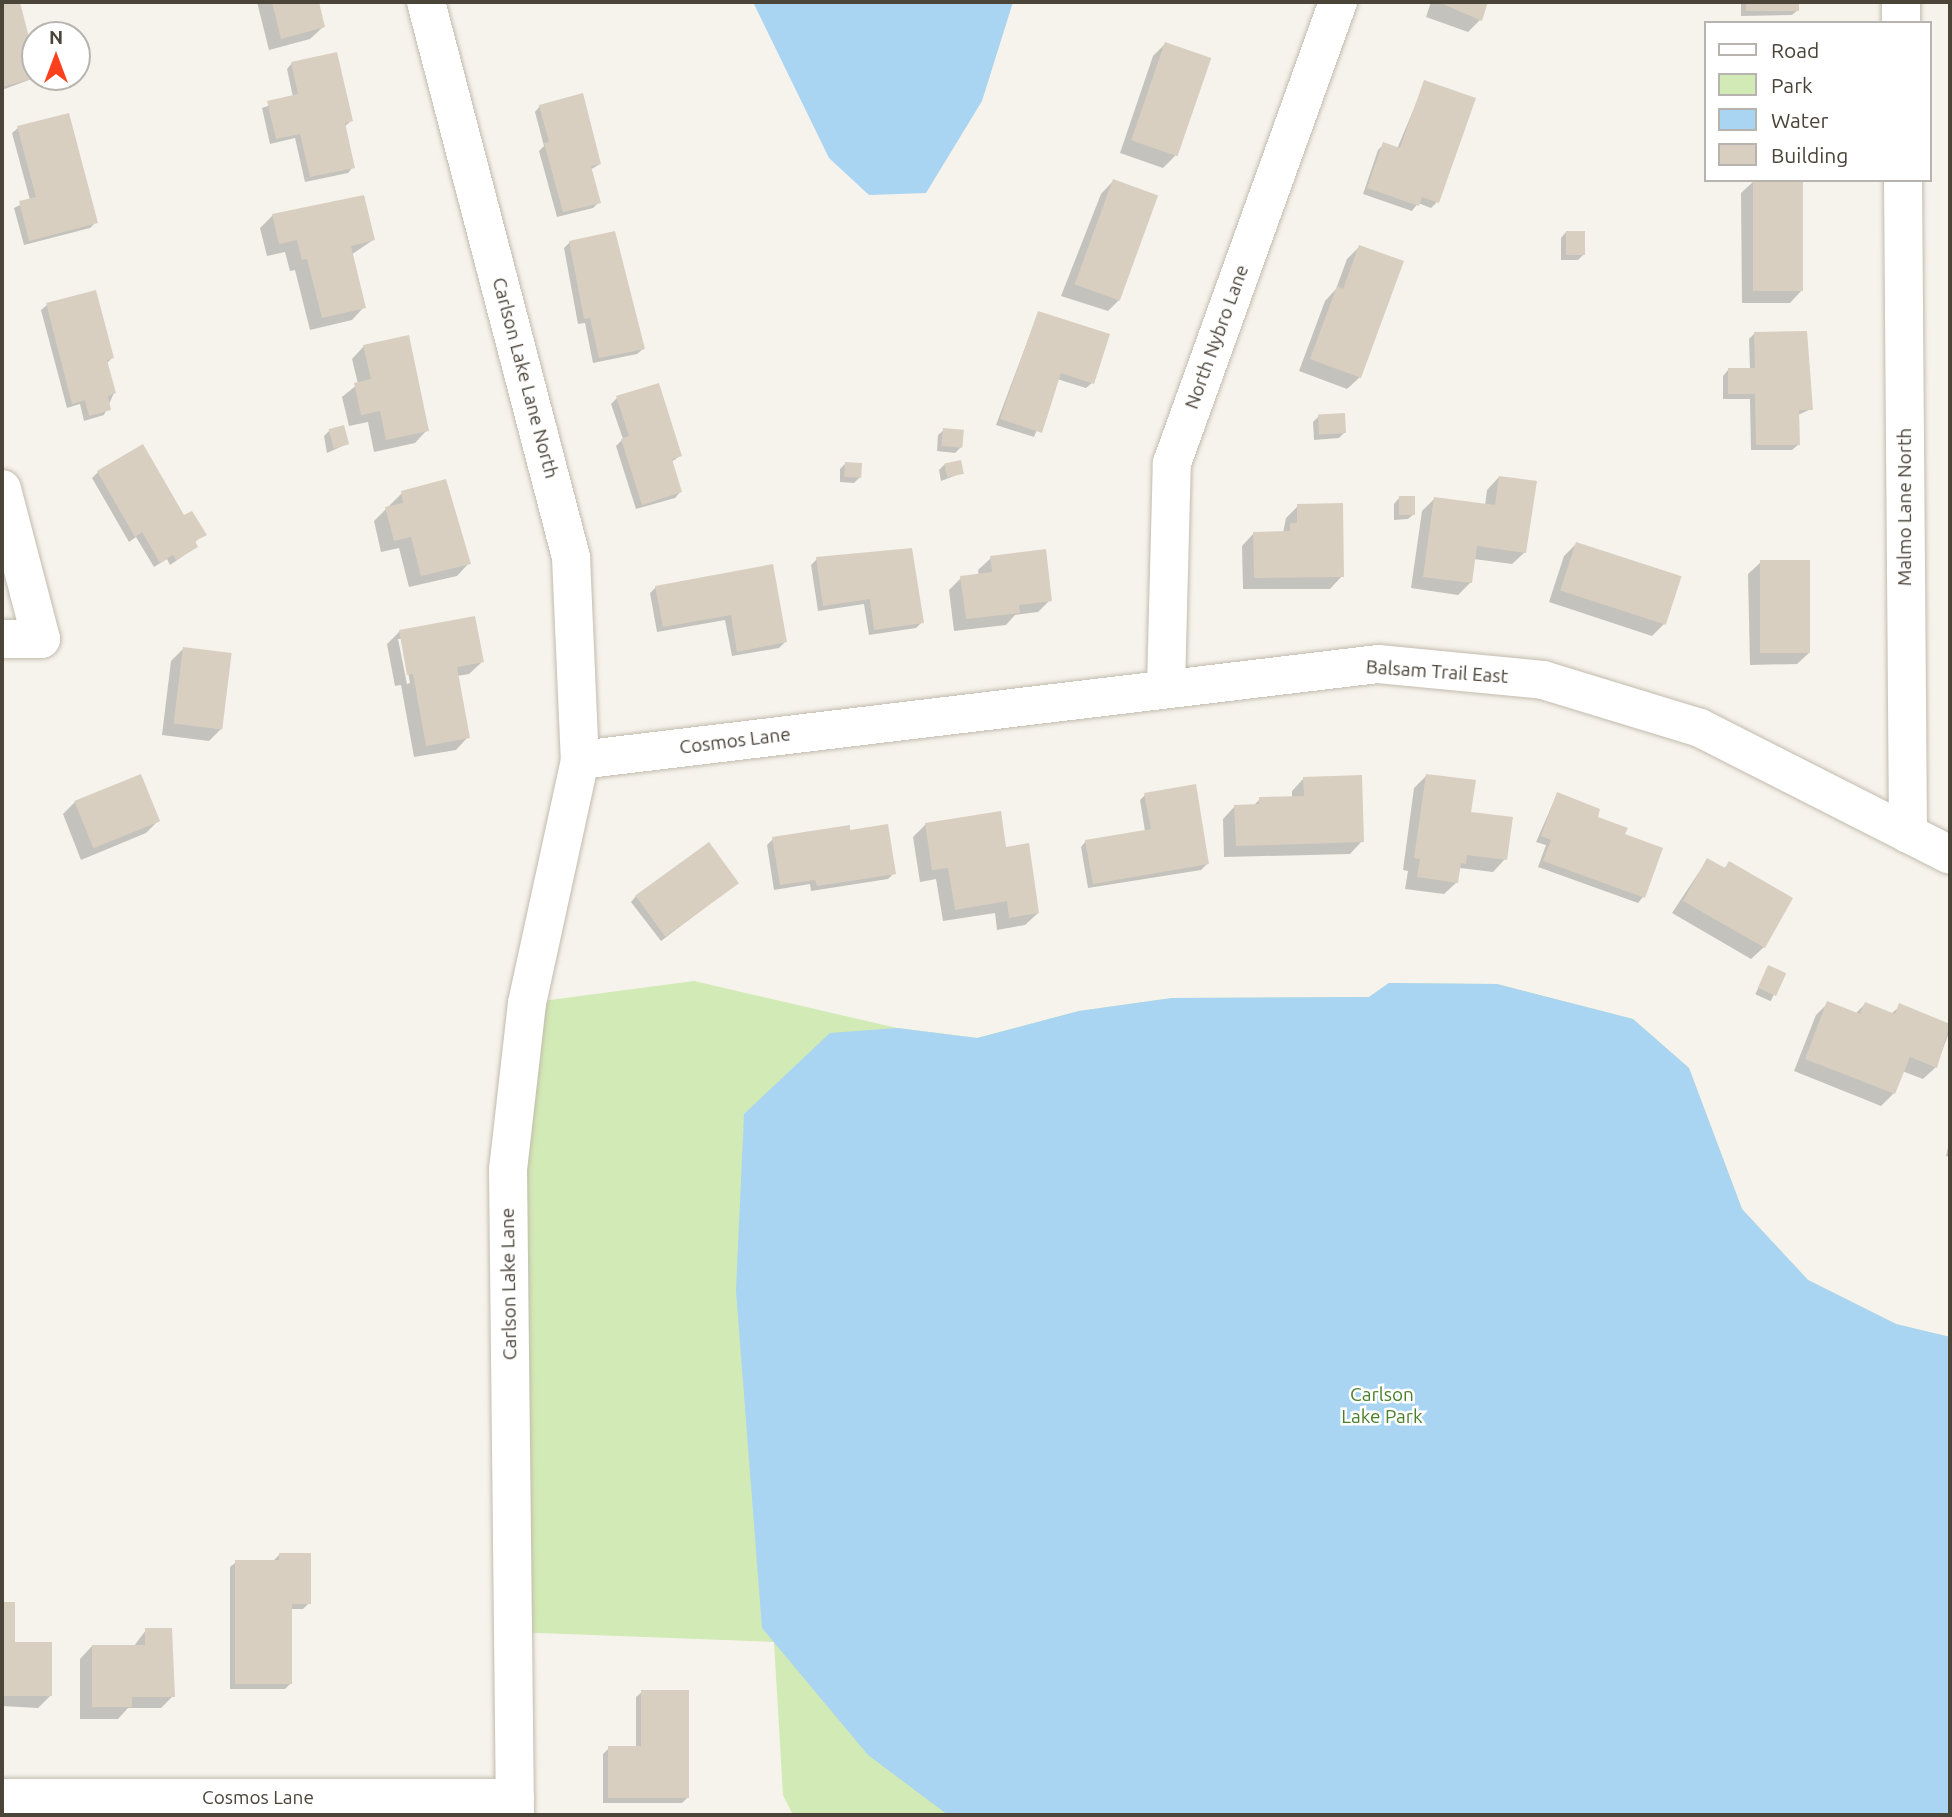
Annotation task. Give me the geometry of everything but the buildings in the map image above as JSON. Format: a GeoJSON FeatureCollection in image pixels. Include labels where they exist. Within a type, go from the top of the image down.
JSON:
{"type":"FeatureCollection","features":[{"type":"Feature","properties":{"kind":"street","name":"Carlson Lake Lane North"},"geometry":{"type":"LineString","coordinates":[[426,2],[571,556],[580,760]]}},
{"type":"Feature","properties":{"kind":"street","name":"North Nybro Lane"},"geometry":{"type":"LineString","coordinates":[[1166,686],[1172,463],[1338,2]]}},
{"type":"Feature","properties":{"kind":"street"},"geometry":{"type":"LineString","coordinates":[[1901,2],[1901,21]]}},
{"type":"Feature","properties":{"kind":"street","name":"Malmo Lane North"},"geometry":{"type":"LineString","coordinates":[[1903,182],[1908,834]]}},
{"type":"Feature","properties":{"kind":"street"},"geometry":{"type":"LineString","coordinates":[[2,489],[41,639],[2,639]]}},
{"type":"Feature","properties":{"kind":"street","name":"Balsam Trail East"},"geometry":{"type":"LineString","coordinates":[[889,721],[1166,686],[1378,664],[1543,680],[1700,728],[1950,855]]}},
{"type":"Feature","properties":{"kind":"street","name":"Cosmos Lane"},"geometry":{"type":"LineString","coordinates":[[580,760],[889,721]]}},
{"type":"Feature","properties":{"kind":"street","name":"Carlson Lake Lane"},"geometry":{"type":"LineString","coordinates":[[515,1807],[508,1169],[527,1003],[580,760]]}},
{"type":"Feature","properties":{"kind":"street","name":"Cosmos Lane"},"geometry":{"type":"LineString","coordinates":[[2,1798],[515,1807]]}},
{"type":"Feature","properties":{"kind":"green space","name":"Carlson Lake Park"},"geometry":{"type":"Polygon","coordinates":[[[694,981],[897,1028],[977,1038],[1079,1011],[1172,998],[1369,997],[1389,983],[1497,984],[1633,1019],[1689,1068],[1742,1209],[1808,1280],[1896,1324],[1950,1337],[1950,1815],[793,1815],[783,1795],[774,1642],[513,1632],[527,1003],[694,981]]]}},
{"type":"Feature","properties":{"kind":"water"},"geometry":{"type":"Polygon","coordinates":[[[753,2],[1013,2],[982,101],[926,193],[869,195],[829,158],[753,2]]]}},
{"type":"Feature","properties":{"kind":"water","name":"Carlson Lake Park"},"geometry":{"type":"Polygon","coordinates":[[[1389,983],[1497,984],[1633,1019],[1689,1068],[1742,1209],[1808,1280],[1896,1324],[1950,1337],[1950,1815],[948,1815],[868,1755],[762,1628],[736,1291],[744,1114],[830,1033],[897,1028],[977,1038],[1079,1011],[1172,998],[1369,997],[1389,983]]]}}]}
